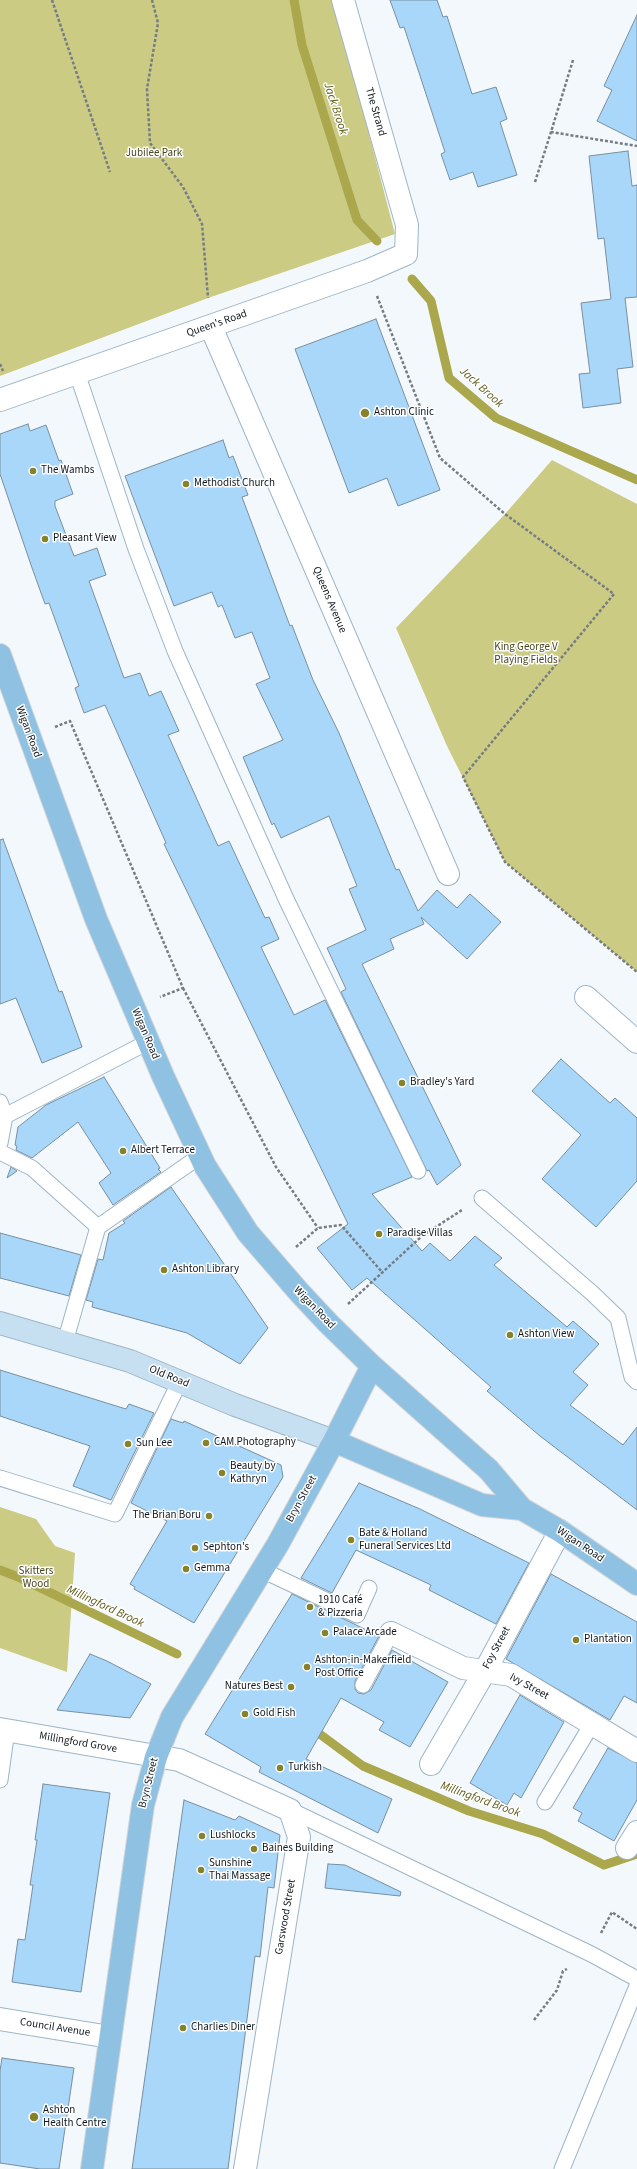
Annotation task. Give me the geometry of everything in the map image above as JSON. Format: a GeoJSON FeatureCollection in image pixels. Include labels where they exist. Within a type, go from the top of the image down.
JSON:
{"type":"FeatureCollection","features":[{"type":"Feature","properties":{"kind":"main road","name":"Wigan Road"},"geometry":{"type":"LineString","coordinates":[[0,655],[96,919],[148,1042],[200,1156],[248,1233],[299,1292],[328,1322],[372,1366],[489,1470],[522,1509],[560,1532],[637,1584]]}},
{"type":"Feature","properties":{"kind":"main road"},"geometry":{"type":"LineString","coordinates":[[334,1441],[372,1366]]}},
{"type":"Feature","properties":{"kind":"main road","name":"Wigan Road"},"geometry":{"type":"LineString","coordinates":[[334,1441],[482,1505],[522,1509]]}},
{"type":"Feature","properties":{"kind":"main road","name":"Bryn Street"},"geometry":{"type":"LineString","coordinates":[[92,2169],[143,1805],[156,1757],[172,1717],[262,1570],[334,1441]]}},
{"type":"Feature","properties":{"kind":"street","name":"The Strand"},"geometry":{"type":"LineString","coordinates":[[343,0],[407,225]]}},
{"type":"Feature","properties":{"kind":"street","name":"Queen's Road"},"geometry":{"type":"LineString","coordinates":[[0,400],[367,271],[406,254],[407,225]]}},
{"type":"Feature","properties":{"kind":"street","name":"Queens Avenue"},"geometry":{"type":"LineString","coordinates":[[211,326],[448,874]]}},
{"type":"Feature","properties":{"kind":"street"},"geometry":{"type":"LineString","coordinates":[[586,997],[637,1042]]}},
{"type":"Feature","properties":{"kind":"street","name":"Old Road"},"geometry":{"type":"LineString","coordinates":[[0,1323],[130,1360],[236,1405],[334,1441]]}},
{"type":"Feature","properties":{"kind":"street","name":"Foy Street"},"geometry":{"type":"LineString","coordinates":[[431,1764],[485,1671],[560,1532]]}},
{"type":"Feature","properties":{"kind":"street","name":"Ivy Street"},"geometry":{"type":"LineString","coordinates":[[391,1633],[463,1668],[511,1675],[637,1751]]}},
{"type":"Feature","properties":{"kind":"street","name":"Millingford Grove"},"geometry":{"type":"LineString","coordinates":[[4,1729],[156,1757]]}},
{"type":"Feature","properties":{"kind":"street"},"geometry":{"type":"LineString","coordinates":[[156,1757],[179,1760],[290,1810]]}},
{"type":"Feature","properties":{"kind":"street","name":"Garswood Street"},"geometry":{"type":"LineString","coordinates":[[245,2169],[299,1837],[290,1810]]}},
{"type":"Feature","properties":{"kind":"street","name":"Council Avenue"},"geometry":{"type":"LineString","coordinates":[[0,2019],[110,2037]]}},
{"type":"Feature","properties":{"kind":"lane"},"geometry":{"type":"LineString","coordinates":[[77,373],[136,550],[175,651],[287,901],[418,1171]]}},
{"type":"Feature","properties":{"kind":"lane"},"geometry":{"type":"LineString","coordinates":[[5,1116],[148,1042]]}},
{"type":"Feature","properties":{"kind":"lane"},"geometry":{"type":"LineString","coordinates":[[0,1102],[5,1116],[0,1143]]}},
{"type":"Feature","properties":{"kind":"lane"},"geometry":{"type":"LineString","coordinates":[[0,1152],[32,1168],[98,1226]]}},
{"type":"Feature","properties":{"kind":"lane"},"geometry":{"type":"LineString","coordinates":[[65,1342],[98,1226],[200,1156]]}},
{"type":"Feature","properties":{"kind":"lane"},"geometry":{"type":"LineString","coordinates":[[482,1198],[592,1293],[618,1318],[632,1377],[637,1382]]}},
{"type":"Feature","properties":{"kind":"lane"},"geometry":{"type":"LineString","coordinates":[[0,1478],[115,1514],[180,1381]]}},
{"type":"Feature","properties":{"kind":"lane"},"geometry":{"type":"LineString","coordinates":[[262,1570],[357,1615],[369,1588]]}},
{"type":"Feature","properties":{"kind":"lane"},"geometry":{"type":"LineString","coordinates":[[363,1686],[391,1633]]}},
{"type":"Feature","properties":{"kind":"lane"},"geometry":{"type":"LineString","coordinates":[[545,1802],[592,1724]]}},
{"type":"Feature","properties":{"kind":"lane"},"geometry":{"type":"LineString","coordinates":[[0,1780],[4,1729]]}},
{"type":"Feature","properties":{"kind":"lane"},"geometry":{"type":"LineString","coordinates":[[290,1810],[591,1954],[637,1979]]}},
{"type":"Feature","properties":{"kind":"lane"},"geometry":{"type":"LineString","coordinates":[[562,2169],[637,1986]]}},
{"type":"Feature","properties":{"kind":"path"},"geometry":{"type":"LineString","coordinates":[[52,0],[110,172]]}},
{"type":"Feature","properties":{"kind":"path"},"geometry":{"type":"LineString","coordinates":[[152,0],[158,23],[147,89],[150,143],[183,187],[202,224],[211,326]]}},
{"type":"Feature","properties":{"kind":"path"},"geometry":{"type":"LineString","coordinates":[[535,182],[573,60]]}},
{"type":"Feature","properties":{"kind":"path"},"geometry":{"type":"LineString","coordinates":[[550,132],[637,146]]}},
{"type":"Feature","properties":{"kind":"path"},"geometry":{"type":"LineString","coordinates":[[367,271],[440,458],[505,514],[614,594],[463,777],[505,862],[637,972]]}},
{"type":"Feature","properties":{"kind":"path"},"geometry":{"type":"LineString","coordinates":[[30,737],[70,721],[183,988],[276,1167],[318,1228]]}},
{"type":"Feature","properties":{"kind":"path"},"geometry":{"type":"LineString","coordinates":[[134,1008],[183,988]]}},
{"type":"Feature","properties":{"kind":"path"},"geometry":{"type":"LineString","coordinates":[[328,1322],[422,1236],[482,1198]]}},
{"type":"Feature","properties":{"kind":"path"},"geometry":{"type":"LineString","coordinates":[[300,1244],[318,1228],[341,1225],[382,1272]]}},
{"type":"Feature","properties":{"kind":"path"},"geometry":{"type":"LineString","coordinates":[[591,1954],[612,1912],[637,1929]]}},
{"type":"Feature","properties":{"kind":"path"},"geometry":{"type":"LineString","coordinates":[[534,2020],[557,1990]]}},
{"type":"Feature","properties":{"kind":"green space","name":"Jubilee Park"},"geometry":{"type":"Polygon","coordinates":[[[0,0],[334,0],[395,234],[208,298],[0,376],[0,0]]]}},
{"type":"Feature","properties":{"kind":"green space","name":"King George V Playing Fields"},"geometry":{"type":"Polygon","coordinates":[[[552,460],[637,504],[637,972],[505,862],[447,746],[396,628],[505,514],[552,460]]]}},
{"type":"Feature","properties":{"kind":"green space","name":"Skitters Wood"},"geometry":{"type":"Polygon","coordinates":[[[0,1507],[36,1519],[55,1546],[75,1553],[67,1672],[0,1648],[0,1507]]]}},
{"type":"Feature","properties":{"kind":"building"},"geometry":{"type":"Polygon","coordinates":[[[390,0],[437,0],[443,17],[447,16],[472,94],[496,87],[507,119],[500,122],[517,175],[478,187],[473,172],[450,180],[441,154],[445,152],[404,27],[400,28],[390,0]]]}},
{"type":"Feature","properties":{"kind":"building"},"geometry":{"type":"Polygon","coordinates":[[[637,15],[637,141],[597,121],[612,90],[604,86],[637,15]]]}},
{"type":"Feature","properties":{"kind":"building"},"geometry":{"type":"Polygon","coordinates":[[[628,151],[632,186],[637,185],[637,297],[625,298],[633,367],[617,369],[621,403],[583,408],[579,374],[590,373],[581,303],[611,299],[604,238],[598,239],[589,156],[628,151]]]}},
{"type":"Feature","properties":{"kind":"building","name":"Ashton Clinic"},"geometry":{"type":"Polygon","coordinates":[[[376,319],[440,490],[398,506],[387,478],[349,493],[295,349],[376,319]]]}},
{"type":"Feature","properties":{"kind":"building"},"geometry":{"type":"Polygon","coordinates":[[[28,424],[30,431],[46,425],[59,461],[61,460],[73,494],[55,501],[55,506],[74,556],[97,548],[106,575],[89,581],[124,678],[140,673],[149,696],[161,691],[179,731],[168,735],[218,846],[229,841],[265,918],[269,917],[279,939],[261,947],[294,1015],[325,1000],[412,1177],[372,1194],[422,1251],[430,1243],[450,1261],[475,1236],[502,1258],[494,1265],[567,1327],[573,1321],[599,1344],[573,1372],[588,1385],[570,1405],[623,1445],[637,1427],[637,1510],[540,1436],[487,1391],[491,1387],[367,1278],[352,1290],[317,1248],[348,1224],[164,844],[166,843],[105,705],[84,713],[75,688],[79,686],[49,603],[45,604],[31,565],[0,474],[0,434],[28,424]]]}},
{"type":"Feature","properties":{"kind":"building"},"geometry":{"type":"Polygon","coordinates":[[[223,440],[229,458],[233,456],[248,495],[242,497],[290,626],[292,625],[313,680],[339,733],[396,870],[399,869],[418,911],[437,890],[457,908],[470,894],[501,922],[467,959],[421,917],[424,924],[390,939],[394,949],[362,964],[461,1165],[437,1185],[429,1170],[427,1171],[341,992],[346,989],[327,948],[366,930],[349,889],[357,886],[329,816],[281,838],[274,823],[272,825],[243,757],[283,740],[256,684],[270,678],[252,632],[235,638],[222,605],[218,607],[212,592],[174,606],[125,476],[223,440]]]}},
{"type":"Feature","properties":{"kind":"building"},"geometry":{"type":"Polygon","coordinates":[[[3,839],[59,992],[62,991],[82,1047],[42,1063],[16,998],[0,1004],[0,840],[3,839]]]}},
{"type":"Feature","properties":{"kind":"building"},"geometry":{"type":"Polygon","coordinates":[[[561,1059],[610,1103],[615,1098],[637,1118],[637,1181],[596,1227],[542,1179],[581,1135],[532,1091],[561,1059]]]}},
{"type":"Feature","properties":{"kind":"building","name":"Albert Terrace"},"geometry":{"type":"Polygon","coordinates":[[[104,1077],[160,1168],[158,1169],[161,1172],[113,1205],[99,1183],[111,1173],[78,1122],[32,1158],[16,1150],[17,1146],[15,1145],[18,1127],[46,1105],[104,1077]]]}},
{"type":"Feature","properties":{"kind":"building"},"geometry":{"type":"Polygon","coordinates":[[[11,1167],[17,1171],[7,1178],[11,1167]]]}},
{"type":"Feature","properties":{"kind":"building","name":"Ashton Library"},"geometry":{"type":"Polygon","coordinates":[[[171,1187],[268,1328],[240,1364],[187,1333],[92,1307],[93,1302],[86,1300],[98,1259],[103,1260],[109,1233],[125,1223],[123,1221],[171,1187]]]}},
{"type":"Feature","properties":{"kind":"building"},"geometry":{"type":"Polygon","coordinates":[[[0,1233],[81,1255],[69,1296],[0,1278],[0,1233]]]}},
{"type":"Feature","properties":{"kind":"building"},"geometry":{"type":"Polygon","coordinates":[[[0,1370],[126,1409],[129,1404],[154,1413],[111,1500],[73,1486],[90,1446],[0,1416],[0,1370]]]}},
{"type":"Feature","properties":{"kind":"building"},"geometry":{"type":"Polygon","coordinates":[[[171,1419],[183,1423],[184,1421],[281,1465],[283,1477],[194,1623],[134,1589],[135,1587],[130,1584],[167,1521],[131,1503],[171,1419]]]}},
{"type":"Feature","properties":{"kind":"building"},"geometry":{"type":"Polygon","coordinates":[[[359,1483],[420,1509],[529,1563],[496,1624],[429,1590],[431,1585],[356,1550],[332,1593],[301,1578],[359,1483]]]}},
{"type":"Feature","properties":{"kind":"building","name":"Plantation"},"geometry":{"type":"Polygon","coordinates":[[[551,1574],[637,1622],[637,1703],[624,1696],[610,1720],[506,1659],[551,1574]]]}},
{"type":"Feature","properties":{"kind":"building"},"geometry":{"type":"Polygon","coordinates":[[[292,1594],[379,1636],[355,1681],[355,1689],[358,1693],[364,1694],[371,1690],[392,1650],[448,1682],[410,1747],[379,1730],[384,1722],[341,1698],[306,1759],[392,1799],[378,1833],[259,1772],[261,1767],[205,1734],[292,1594]]]}},
{"type":"Feature","properties":{"kind":"building"},"geometry":{"type":"Polygon","coordinates":[[[90,1654],[107,1661],[151,1684],[130,1718],[57,1710],[90,1654]]]}},
{"type":"Feature","properties":{"kind":"building"},"geometry":{"type":"Polygon","coordinates":[[[520,1695],[564,1722],[521,1798],[514,1793],[507,1805],[470,1783],[520,1695]]]}},
{"type":"Feature","properties":{"kind":"building"},"geometry":{"type":"Polygon","coordinates":[[[608,1748],[637,1763],[637,1800],[614,1841],[578,1821],[582,1813],[573,1808],[608,1748]]]}},
{"type":"Feature","properties":{"kind":"building"},"geometry":{"type":"Polygon","coordinates":[[[43,1784],[110,1793],[81,1992],[12,1982],[18,1939],[25,1940],[33,1885],[30,1885],[43,1784]]]}},
{"type":"Feature","properties":{"kind":"building"},"geometry":{"type":"Polygon","coordinates":[[[184,1800],[235,1820],[239,1816],[280,1835],[274,1888],[268,1887],[260,1957],[255,1956],[228,2169],[132,2169],[184,1800]]]}},
{"type":"Feature","properties":{"kind":"building"},"geometry":{"type":"Polygon","coordinates":[[[328,1864],[345,1865],[401,1892],[400,1896],[325,1888],[328,1864]]]}},
{"type":"Feature","properties":{"kind":"building","name":"Ashton Health Centre"},"geometry":{"type":"Polygon","coordinates":[[[2,2058],[74,2068],[59,2169],[40,2169],[0,2163],[0,2071],[2,2058]]]}},
{"type":"Feature","properties":{"kind":"waterway","name":"Jack Brook"},"geometry":{"type":"LineString","coordinates":[[294,0],[302,45],[357,220],[377,241]]}},
{"type":"Feature","properties":{"kind":"waterway","name":"Jack Brook"},"geometry":{"type":"LineString","coordinates":[[412,279],[431,301],[449,378],[496,418],[637,480]]}},
{"type":"Feature","properties":{"kind":"waterway","name":"Millingford Brook"},"geometry":{"type":"LineString","coordinates":[[0,1570],[18,1577],[177,1654]]}},
{"type":"Feature","properties":{"kind":"waterway","name":"Millingford Brook"},"geometry":{"type":"LineString","coordinates":[[321,1735],[363,1766],[469,1811],[543,1834],[604,1865],[637,1854]]}},
{"type":"Feature","properties":{"kind":"place","name":"Ashton Clinic"},"geometry":{"type":"Point","coordinates":[365,413]}},
{"type":"Feature","properties":{"kind":"place","name":"The Wambs"},"geometry":{"type":"Point","coordinates":[33,471]}},
{"type":"Feature","properties":{"kind":"place","name":"Methodist Church"},"geometry":{"type":"Point","coordinates":[186,484]}},
{"type":"Feature","properties":{"kind":"place","name":"Pleasant View"},"geometry":{"type":"Point","coordinates":[45,539]}},
{"type":"Feature","properties":{"kind":"place","name":"Bradley's Yard"},"geometry":{"type":"Point","coordinates":[402,1083]}},
{"type":"Feature","properties":{"kind":"place","name":"Albert Terrace"},"geometry":{"type":"Point","coordinates":[123,1151]}},
{"type":"Feature","properties":{"kind":"place","name":"Paradise Villas"},"geometry":{"type":"Point","coordinates":[379,1234]}},
{"type":"Feature","properties":{"kind":"place","name":"Ashton Library"},"geometry":{"type":"Point","coordinates":[164,1270]}},
{"type":"Feature","properties":{"kind":"place","name":"Ashton View"},"geometry":{"type":"Point","coordinates":[510,1335]}},
{"type":"Feature","properties":{"kind":"place","name":"CAM Photography"},"geometry":{"type":"Point","coordinates":[206,1443]}},
{"type":"Feature","properties":{"kind":"place","name":"Sun Lee"},"geometry":{"type":"Point","coordinates":[128,1444]}},
{"type":"Feature","properties":{"kind":"place","name":"Beauty by Kathryn"},"geometry":{"type":"Point","coordinates":[222,1473]}},
{"type":"Feature","properties":{"kind":"place","name":"The Brian Boru"},"geometry":{"type":"Point","coordinates":[209,1516]}},
{"type":"Feature","properties":{"kind":"place","name":"Bate & Holland Funeral Services Ltd"},"geometry":{"type":"Point","coordinates":[351,1540]}},
{"type":"Feature","properties":{"kind":"place","name":"Sephton's"},"geometry":{"type":"Point","coordinates":[195,1548]}},
{"type":"Feature","properties":{"kind":"place","name":"Gemma"},"geometry":{"type":"Point","coordinates":[186,1569]}},
{"type":"Feature","properties":{"kind":"place","name":"1910 Café & Pizzeria"},"geometry":{"type":"Point","coordinates":[310,1607]}},
{"type":"Feature","properties":{"kind":"place","name":"Palace Arcade"},"geometry":{"type":"Point","coordinates":[325,1633]}},
{"type":"Feature","properties":{"kind":"place","name":"Plantation"},"geometry":{"type":"Point","coordinates":[576,1640]}},
{"type":"Feature","properties":{"kind":"place","name":"Ashton-in-Makerfield Post Office"},"geometry":{"type":"Point","coordinates":[307,1667]}},
{"type":"Feature","properties":{"kind":"place","name":"Natures Best"},"geometry":{"type":"Point","coordinates":[291,1687]}},
{"type":"Feature","properties":{"kind":"place","name":"Gold Fish"},"geometry":{"type":"Point","coordinates":[245,1714]}},
{"type":"Feature","properties":{"kind":"place","name":"Turkish"},"geometry":{"type":"Point","coordinates":[280,1768]}},
{"type":"Feature","properties":{"kind":"place","name":"Lushlocks"},"geometry":{"type":"Point","coordinates":[202,1836]}},
{"type":"Feature","properties":{"kind":"place","name":"Baines Building"},"geometry":{"type":"Point","coordinates":[254,1849]}},
{"type":"Feature","properties":{"kind":"place","name":"Sunshine Thai Massage"},"geometry":{"type":"Point","coordinates":[201,1870]}},
{"type":"Feature","properties":{"kind":"place","name":"Charlies Diner"},"geometry":{"type":"Point","coordinates":[183,2028]}},
{"type":"Feature","properties":{"kind":"place","name":"Ashton Health Centre"},"geometry":{"type":"Point","coordinates":[34,2117]}}]}
